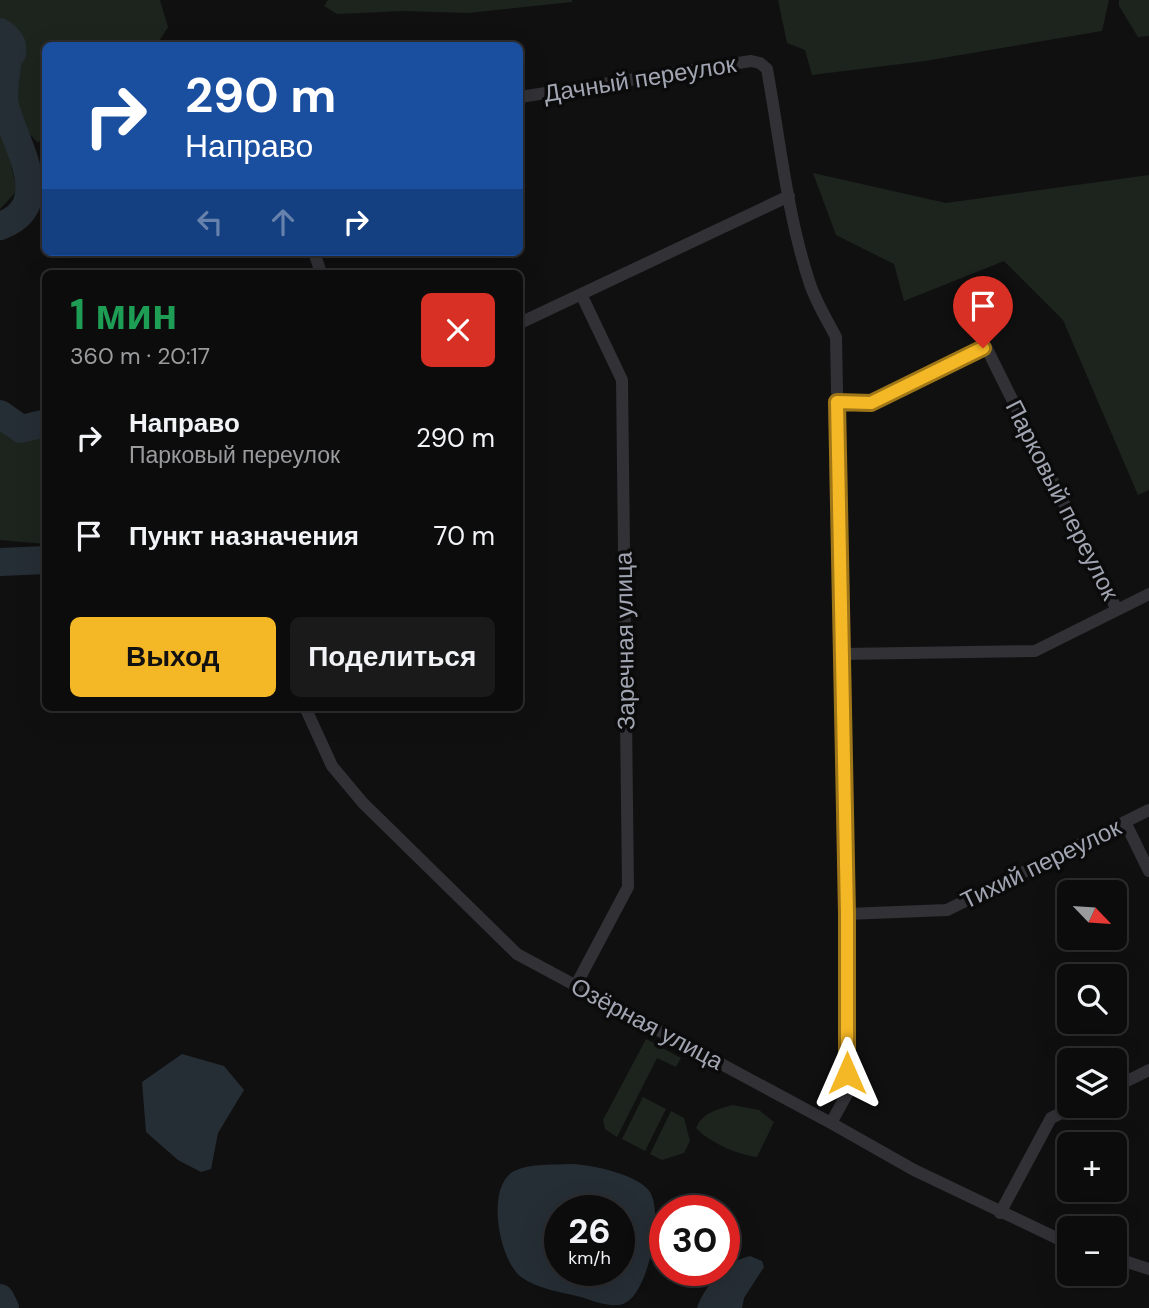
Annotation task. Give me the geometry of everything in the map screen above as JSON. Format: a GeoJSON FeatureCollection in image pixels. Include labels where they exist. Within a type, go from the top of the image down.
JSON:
{"type":"FeatureCollection","features":[{"type":"Feature","properties":{"kind":"street","name":"Дачный переулок"},"geometry":{"type":"LineString","coordinates":[[523,97],[751,61],[761,63],[767,69],[789,196]]}},
{"type":"Feature","properties":{"kind":"street"},"geometry":{"type":"LineString","coordinates":[[523,322],[789,196],[811,286],[836,337],[847,914],[847,1094],[831,1123]]}},
{"type":"Feature","properties":{"kind":"street","name":"Заречная улица"},"geometry":{"type":"LineString","coordinates":[[576,985],[628,887],[622,380],[581,294]]}},
{"type":"Feature","properties":{"kind":"street","name":"Парковый переулок"},"geometry":{"type":"LineString","coordinates":[[837,402],[871,403],[983,348],[986,349],[1117,610]]}},
{"type":"Feature","properties":{"kind":"street"},"geometry":{"type":"LineString","coordinates":[[842,654],[1035,651],[1149,594]]}},
{"type":"Feature","properties":{"kind":"street","name":"Озёрная улица"},"geometry":{"type":"LineString","coordinates":[[307,711],[331,766],[363,803],[517,954],[914,1170],[1057,1239]]}},
{"type":"Feature","properties":{"kind":"street","name":"Тихий переулок"},"geometry":{"type":"LineString","coordinates":[[847,914],[947,911],[1149,810]]}},
{"type":"Feature","properties":{"kind":"street"},"geometry":{"type":"LineString","coordinates":[[1125,822],[1149,871]]}},
{"type":"Feature","properties":{"kind":"street"},"geometry":{"type":"LineString","coordinates":[[1127,1081],[1149,1070]]}},
{"type":"Feature","properties":{"kind":"street"},"geometry":{"type":"LineString","coordinates":[[1000,1213],[1051,1118],[1057,1115]]}},
{"type":"Feature","properties":{"kind":"street"},"geometry":{"type":"LineString","coordinates":[[1127,1262],[1149,1269]]}},
{"type":"Feature","properties":{"kind":"shaded area"},"geometry":{"type":"Polygon","coordinates":[[[0,0],[160,0],[168,27],[160,40],[155,42],[42,42],[42,138],[38,143],[22,124],[14,108],[13,91],[18,49],[16,39],[0,21],[0,0]]]}},
{"type":"Feature","properties":{"kind":"shaded area"},"geometry":{"type":"Polygon","coordinates":[[[328,0],[572,2],[469,13],[403,11],[337,14],[324,6],[328,0]]]}},
{"type":"Feature","properties":{"kind":"shaded area"},"geometry":{"type":"Polygon","coordinates":[[[778,0],[1109,0],[1102,31],[925,61],[812,75],[805,50],[787,43],[778,0]]]}},
{"type":"Feature","properties":{"kind":"shaded area"},"geometry":{"type":"Polygon","coordinates":[[[1119,0],[1149,0],[1149,36],[1138,37],[1119,6],[1119,0]]]}},
{"type":"Feature","properties":{"kind":"shaded area"},"geometry":{"type":"Polygon","coordinates":[[[0,118],[17,191],[0,209],[0,118]]]}},
{"type":"Feature","properties":{"kind":"shaded area"},"geometry":{"type":"Polygon","coordinates":[[[813,173],[946,203],[1149,175],[1149,490],[1138,495],[1063,320],[1004,261],[904,301],[894,264],[836,235],[813,173]]]}},
{"type":"Feature","properties":{"kind":"shaded area"},"geometry":{"type":"Polygon","coordinates":[[[0,430],[10,439],[42,438],[42,544],[0,540],[0,430]]]}},
{"type":"Feature","properties":{"kind":"shaded area"},"geometry":{"type":"Polygon","coordinates":[[[646,1039],[681,1058],[676,1067],[657,1058],[617,1137],[605,1129],[603,1120],[646,1039]]]}},
{"type":"Feature","properties":{"kind":"shaded area"},"geometry":{"type":"Polygon","coordinates":[[[182,1054],[224,1066],[244,1090],[218,1133],[211,1169],[201,1172],[178,1160],[146,1132],[142,1082],[182,1054]]]}},
{"type":"Feature","properties":{"kind":"shaded area"},"geometry":{"type":"Polygon","coordinates":[[[643,1097],[666,1109],[645,1151],[622,1139],[643,1097]]]}},
{"type":"Feature","properties":{"kind":"shaded area"},"geometry":{"type":"Polygon","coordinates":[[[732,1105],[759,1110],[774,1122],[757,1157],[724,1147],[696,1128],[707,1115],[732,1105]]]}},
{"type":"Feature","properties":{"kind":"shaded area"},"geometry":{"type":"Polygon","coordinates":[[[671,1111],[684,1118],[690,1141],[684,1153],[662,1160],[650,1154],[671,1111]]]}},
{"type":"Feature","properties":{"kind":"shaded area"},"geometry":{"type":"Polygon","coordinates":[[[542,1165],[591,1166],[625,1175],[650,1192],[649,1260],[640,1286],[632,1298],[623,1304],[602,1304],[550,1290],[521,1277],[513,1268],[501,1240],[498,1224],[500,1192],[505,1179],[514,1171],[542,1165]]]}},
{"type":"Feature","properties":{"kind":"shaded area"},"geometry":{"type":"Polygon","coordinates":[[[750,1256],[762,1261],[764,1267],[744,1298],[742,1308],[697,1308],[709,1286],[740,1286],[741,1259],[750,1256]]]}},
{"type":"Feature","properties":{"kind":"waterway"},"geometry":{"type":"LineString","coordinates":[[0,32],[12,46],[12,53],[8,56],[4,99],[28,172],[29,189],[27,204],[17,216],[0,226]]}},
{"type":"Feature","properties":{"kind":"waterway"},"geometry":{"type":"LineString","coordinates":[[0,414],[21,429],[42,424]]}},
{"type":"Feature","properties":{"kind":"waterway"},"geometry":{"type":"LineString","coordinates":[[0,562],[42,560]]}},
{"type":"Feature","properties":{"kind":"waterway"},"geometry":{"type":"LineString","coordinates":[[0,1298],[5,1308]]}},
{"type":"Feature","properties":{"kind":"route"},"geometry":{"type":"LineString","coordinates":[[847,1073],[847,914],[837,402],[871,403],[983,348]]}}]}
